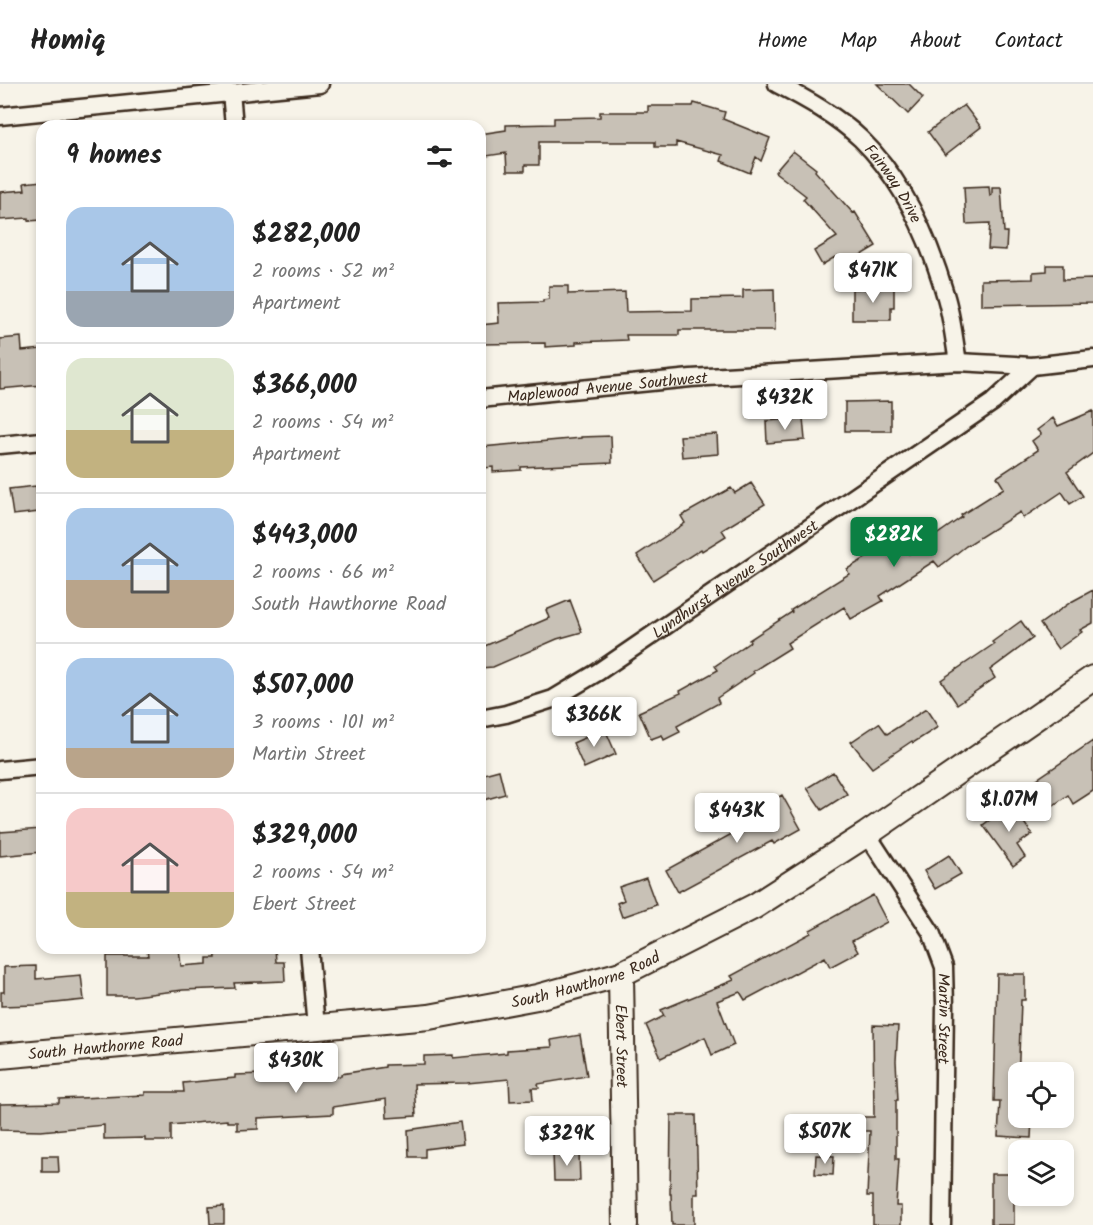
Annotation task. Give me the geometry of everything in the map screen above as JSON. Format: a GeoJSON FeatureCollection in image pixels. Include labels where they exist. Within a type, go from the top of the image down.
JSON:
{"type":"FeatureCollection","features":[{"type":"Feature","properties":{"kind":"main road","name":"South Hawthorne Road"},"geometry":{"type":"LineString","coordinates":[[0,1056],[429,1017],[537,997],[621,974],[755,906],[867,834],[1093,678]]}},
{"type":"Feature","properties":{"kind":"main road","name":"Ebert Street"},"geometry":{"type":"LineString","coordinates":[[621,974],[625,1225]]}},
{"type":"Feature","properties":{"kind":"street"},"geometry":{"type":"LineString","coordinates":[[0,116],[320,84]]}},
{"type":"Feature","properties":{"kind":"street","name":"Fairway Drive"},"geometry":{"type":"LineString","coordinates":[[777,84],[802,97],[843,124],[872,152],[897,184],[926,241],[943,287],[958,362]]}},
{"type":"Feature","properties":{"kind":"street"},"geometry":{"type":"LineString","coordinates":[[231,92],[233,120]]}},
{"type":"Feature","properties":{"kind":"street","name":"Maplewood Avenue Southwest"},"geometry":{"type":"LineString","coordinates":[[486,398],[691,378],[958,362],[1032,366],[1093,359]]}},
{"type":"Feature","properties":{"kind":"street","name":"Lyndhurst Avenue Southwest"},"geometry":{"type":"LineString","coordinates":[[486,718],[553,699],[598,672],[993,402],[1032,366]]}},
{"type":"Feature","properties":{"kind":"street"},"geometry":{"type":"LineString","coordinates":[[0,445],[36,442]]}},
{"type":"Feature","properties":{"kind":"street"},"geometry":{"type":"LineString","coordinates":[[0,770],[36,767]]}},
{"type":"Feature","properties":{"kind":"street","name":"Martin Street"},"geometry":{"type":"LineString","coordinates":[[867,834],[931,932],[944,967],[942,1225]]}},
{"type":"Feature","properties":{"kind":"street"},"geometry":{"type":"LineString","coordinates":[[310,954],[316,1027]]}},
{"type":"Feature","properties":{"kind":"building"},"geometry":{"type":"Polygon","coordinates":[[[877,84],[909,84],[923,98],[908,114],[877,84]]]}},
{"type":"Feature","properties":{"kind":"building"},"geometry":{"type":"Polygon","coordinates":[[[694,103],[725,112],[723,119],[770,138],[761,161],[756,157],[750,173],[721,161],[723,155],[676,142],[676,147],[655,147],[655,142],[539,142],[539,165],[525,165],[525,171],[507,171],[506,153],[486,156],[486,133],[506,130],[506,125],[554,124],[554,118],[600,117],[600,112],[648,112],[648,106],[693,106],[694,103]]]}},
{"type":"Feature","properties":{"kind":"building"},"geometry":{"type":"Polygon","coordinates":[[[964,105],[981,127],[945,155],[928,132],[964,105]]]}},
{"type":"Feature","properties":{"kind":"building"},"geometry":{"type":"Polygon","coordinates":[[[793,151],[816,169],[815,171],[853,213],[855,212],[876,246],[841,267],[835,257],[822,265],[814,251],[837,237],[803,199],[806,196],[775,172],[793,151]]]}},
{"type":"Feature","properties":{"kind":"building"},"geometry":{"type":"Polygon","coordinates":[[[36,182],[36,220],[28,221],[28,218],[0,220],[0,192],[25,190],[24,183],[36,182]]]}},
{"type":"Feature","properties":{"kind":"building"},"geometry":{"type":"Polygon","coordinates":[[[989,186],[990,196],[992,187],[1001,187],[1004,232],[1007,232],[1006,250],[988,249],[990,223],[966,224],[964,187],[989,186]]]}},
{"type":"Feature","properties":{"kind":"building"},"geometry":{"type":"Polygon","coordinates":[[[1047,265],[1063,265],[1063,280],[1093,279],[1093,303],[981,305],[981,280],[1033,279],[1033,272],[1047,271],[1047,265]]]}},
{"type":"Feature","properties":{"kind":"building"},"geometry":{"type":"Polygon","coordinates":[[[549,286],[568,286],[568,294],[625,292],[626,312],[692,311],[692,299],[743,298],[743,290],[774,289],[775,330],[679,330],[679,335],[626,335],[627,340],[576,342],[576,345],[545,347],[545,343],[486,344],[486,324],[499,323],[498,303],[543,302],[549,299],[549,286]]]}},
{"type":"Feature","properties":{"kind":"building"},"geometry":{"type":"Polygon","coordinates":[[[894,288],[891,320],[852,320],[852,289],[894,288]]]}},
{"type":"Feature","properties":{"kind":"building"},"geometry":{"type":"Polygon","coordinates":[[[21,337],[22,351],[36,350],[36,386],[0,389],[0,339],[21,337]]]}},
{"type":"Feature","properties":{"kind":"building"},"geometry":{"type":"Polygon","coordinates":[[[891,401],[891,431],[845,431],[845,402],[891,401]]]}},
{"type":"Feature","properties":{"kind":"building"},"geometry":{"type":"Polygon","coordinates":[[[1093,411],[1093,453],[1067,472],[1083,496],[1070,504],[1062,492],[1023,518],[1020,512],[966,546],[939,567],[934,561],[880,596],[883,601],[851,619],[844,607],[787,643],[790,648],[753,671],[754,673],[717,698],[719,703],[677,726],[680,732],[664,740],[662,735],[651,739],[639,712],[681,693],[680,691],[718,670],[715,666],[750,642],[749,640],[792,612],[791,610],[849,574],[847,569],[899,538],[909,554],[962,517],[961,515],[1004,488],[997,477],[1038,450],[1032,441],[1041,434],[1037,430],[1053,418],[1058,426],[1093,411]]]}},
{"type":"Feature","properties":{"kind":"building"},"geometry":{"type":"Polygon","coordinates":[[[803,418],[805,440],[767,443],[766,421],[803,418]]]}},
{"type":"Feature","properties":{"kind":"building"},"geometry":{"type":"Polygon","coordinates":[[[717,434],[718,454],[682,457],[680,436],[717,434]]]}},
{"type":"Feature","properties":{"kind":"building"},"geometry":{"type":"Polygon","coordinates":[[[611,436],[612,463],[521,467],[521,470],[493,472],[493,467],[486,468],[486,447],[611,436]]]}},
{"type":"Feature","properties":{"kind":"building"},"geometry":{"type":"Polygon","coordinates":[[[751,483],[765,504],[722,530],[726,536],[653,580],[637,555],[685,523],[681,516],[731,488],[735,493],[751,483]]]}},
{"type":"Feature","properties":{"kind":"building"},"geometry":{"type":"Polygon","coordinates":[[[36,486],[36,512],[13,515],[9,489],[36,486]]]}},
{"type":"Feature","properties":{"kind":"building"},"geometry":{"type":"Polygon","coordinates":[[[1093,590],[1093,623],[1080,630],[1082,632],[1058,649],[1040,624],[1093,590]]]}},
{"type":"Feature","properties":{"kind":"building"},"geometry":{"type":"Polygon","coordinates":[[[570,600],[582,632],[557,639],[493,667],[486,668],[486,645],[549,618],[546,610],[570,600]]]}},
{"type":"Feature","properties":{"kind":"building"},"geometry":{"type":"Polygon","coordinates":[[[1021,621],[1033,638],[990,670],[995,678],[957,704],[941,680],[994,644],[992,642],[1021,621]]]}},
{"type":"Feature","properties":{"kind":"building"},"geometry":{"type":"Polygon","coordinates":[[[926,709],[938,727],[913,743],[912,741],[872,768],[851,742],[879,723],[887,734],[926,709]]]}},
{"type":"Feature","properties":{"kind":"building"},"geometry":{"type":"Polygon","coordinates":[[[605,729],[616,754],[584,768],[573,743],[605,729]]]}},
{"type":"Feature","properties":{"kind":"building"},"geometry":{"type":"Polygon","coordinates":[[[1093,741],[1093,791],[1073,804],[1068,795],[1051,807],[1034,781],[1093,741]]]}},
{"type":"Feature","properties":{"kind":"building"},"geometry":{"type":"Polygon","coordinates":[[[499,770],[505,794],[486,799],[486,773],[499,770]]]}},
{"type":"Feature","properties":{"kind":"building"},"geometry":{"type":"Polygon","coordinates":[[[833,772],[847,794],[822,810],[807,788],[833,772]]]}},
{"type":"Feature","properties":{"kind":"building"},"geometry":{"type":"Polygon","coordinates":[[[782,795],[801,829],[774,844],[772,841],[678,892],[666,870],[759,819],[754,811],[782,795]]]}},
{"type":"Feature","properties":{"kind":"building"},"geometry":{"type":"Polygon","coordinates":[[[1011,804],[1032,834],[1017,845],[1025,857],[1013,866],[983,825],[1011,804]]]}},
{"type":"Feature","properties":{"kind":"building"},"geometry":{"type":"Polygon","coordinates":[[[36,829],[36,853],[0,856],[0,832],[36,829]]]}},
{"type":"Feature","properties":{"kind":"building"},"geometry":{"type":"Polygon","coordinates":[[[949,855],[961,874],[935,889],[924,871],[949,855]]]}},
{"type":"Feature","properties":{"kind":"building"},"geometry":{"type":"Polygon","coordinates":[[[646,878],[656,905],[622,917],[617,903],[624,900],[619,887],[646,878]]]}},
{"type":"Feature","properties":{"kind":"building"},"geometry":{"type":"Polygon","coordinates":[[[873,895],[887,922],[852,941],[858,952],[830,967],[825,957],[745,1000],[740,992],[717,1001],[734,1045],[712,1055],[705,1037],[661,1058],[646,1025],[664,1016],[661,1010],[734,980],[731,976],[811,933],[810,930],[873,895]]]}},
{"type":"Feature","properties":{"kind":"building"},"geometry":{"type":"Polygon","coordinates":[[[148,954],[180,954],[181,966],[207,964],[207,958],[216,958],[216,954],[275,954],[276,962],[284,962],[285,981],[234,983],[235,988],[107,996],[107,956],[148,956],[148,954]]]}},
{"type":"Feature","properties":{"kind":"building"},"geometry":{"type":"Polygon","coordinates":[[[36,966],[36,979],[81,975],[84,1000],[1,1006],[1,992],[4,992],[4,967],[36,966]]]}},
{"type":"Feature","properties":{"kind":"building"},"geometry":{"type":"Polygon","coordinates":[[[997,974],[1025,974],[1025,1000],[1021,1000],[1019,1062],[1008,1062],[1008,1128],[1032,1128],[1031,1138],[998,1136],[1000,1101],[994,1101],[997,974]]]}},
{"type":"Feature","properties":{"kind":"building"},"geometry":{"type":"Polygon","coordinates":[[[873,1025],[898,1026],[896,1159],[899,1159],[896,1206],[901,1206],[901,1225],[873,1225],[873,1196],[867,1196],[870,1131],[849,1131],[849,1117],[874,1117],[873,1025]]]}},
{"type":"Feature","properties":{"kind":"building"},"geometry":{"type":"Polygon","coordinates":[[[580,1035],[587,1076],[538,1084],[539,1088],[532,1088],[533,1100],[510,1101],[509,1079],[414,1084],[416,1116],[387,1118],[386,1099],[333,1107],[333,1114],[258,1118],[258,1129],[237,1130],[237,1122],[227,1122],[227,1120],[171,1125],[171,1141],[145,1141],[145,1138],[104,1139],[104,1125],[41,1131],[0,1130],[0,1104],[59,1103],[59,1099],[145,1095],[145,1092],[184,1092],[183,1083],[235,1078],[235,1075],[294,1073],[294,1077],[341,1076],[341,1074],[385,1067],[385,1065],[424,1064],[424,1056],[453,1055],[453,1058],[507,1053],[507,1050],[552,1047],[551,1040],[580,1035]]]}},
{"type":"Feature","properties":{"kind":"building"},"geometry":{"type":"Polygon","coordinates":[[[671,1115],[696,1115],[698,1194],[694,1194],[694,1225],[672,1225],[671,1115]]]}},
{"type":"Feature","properties":{"kind":"building"},"geometry":{"type":"Polygon","coordinates":[[[460,1122],[463,1144],[425,1149],[425,1157],[409,1157],[408,1130],[460,1122]]]}},
{"type":"Feature","properties":{"kind":"building"},"geometry":{"type":"Polygon","coordinates":[[[579,1152],[580,1181],[554,1181],[553,1153],[579,1152]]]}},
{"type":"Feature","properties":{"kind":"building"},"geometry":{"type":"Polygon","coordinates":[[[816,1155],[834,1156],[833,1175],[815,1174],[816,1155]]]}},
{"type":"Feature","properties":{"kind":"building"},"geometry":{"type":"Polygon","coordinates":[[[42,1156],[58,1156],[59,1172],[42,1172],[42,1156]]]}},
{"type":"Feature","properties":{"kind":"building"},"geometry":{"type":"Polygon","coordinates":[[[991,1174],[1008,1174],[1008,1206],[1014,1206],[1014,1225],[991,1225],[991,1174]]]}},
{"type":"Feature","properties":{"kind":"building"},"geometry":{"type":"Polygon","coordinates":[[[224,1206],[224,1224],[210,1224],[209,1207],[224,1206]]]}}]}
